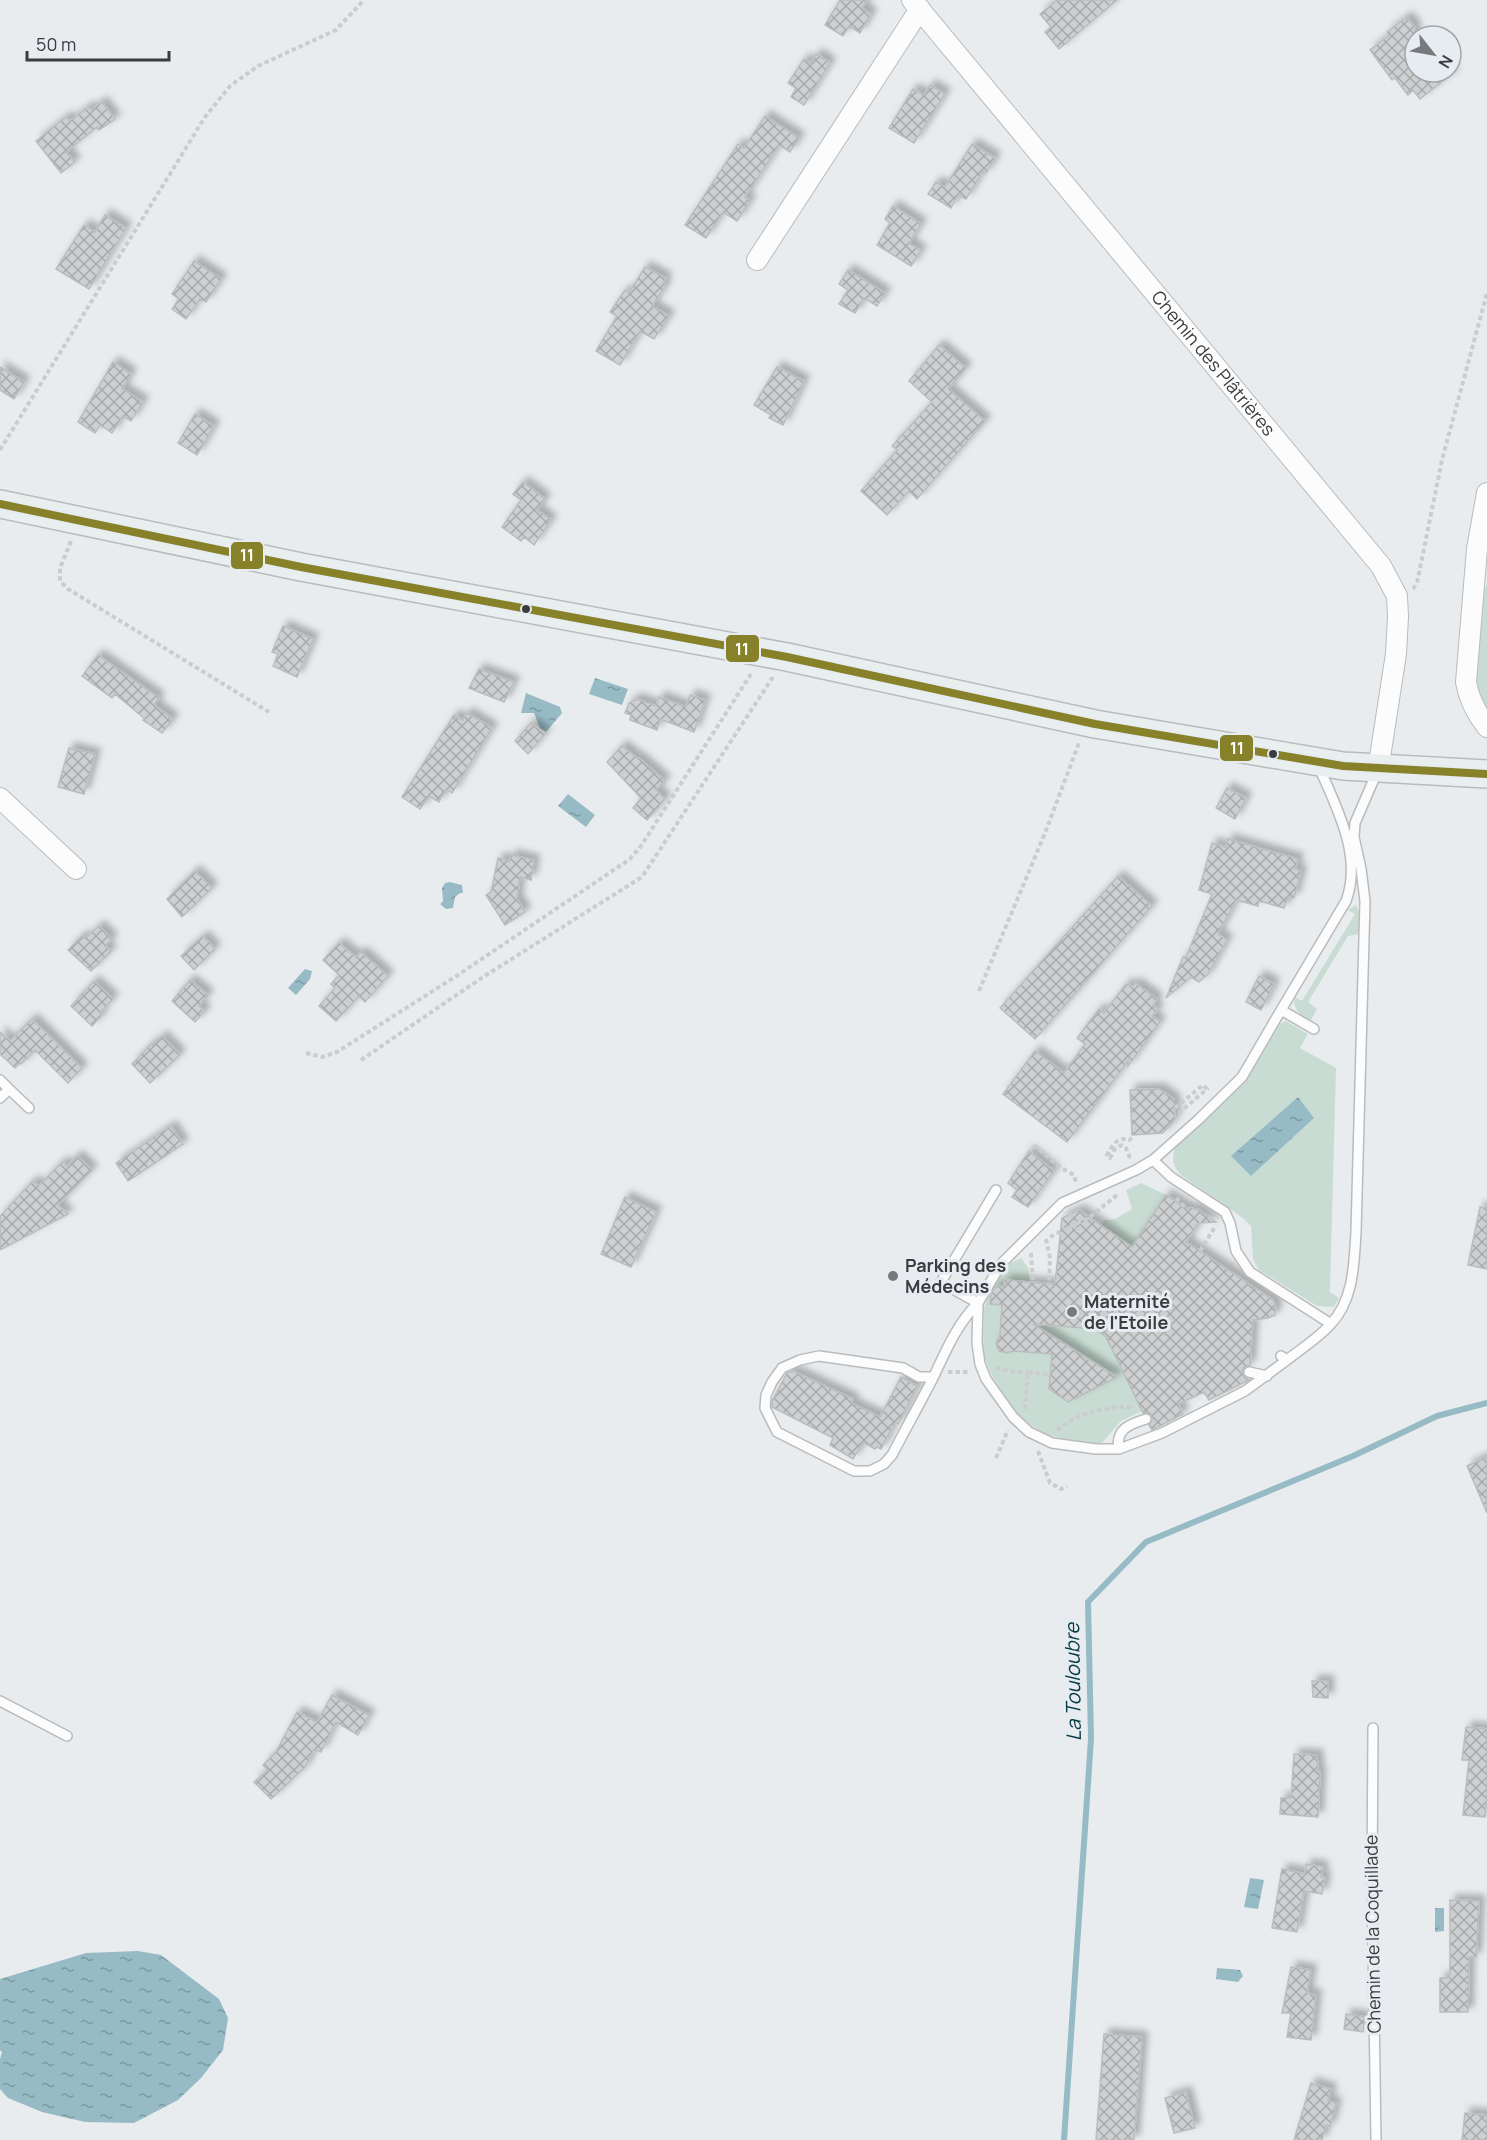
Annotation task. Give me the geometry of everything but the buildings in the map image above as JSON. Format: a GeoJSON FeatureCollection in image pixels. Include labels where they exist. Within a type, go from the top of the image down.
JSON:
{"type":"FeatureCollection","features":[{"type":"Feature","properties":{"kind":"main road"},"geometry":{"type":"LineString","coordinates":[[0,504],[301,567],[776,655],[1085,722],[1317,763],[1389,770],[1487,774]]}},
{"type":"Feature","properties":{"kind":"street"},"geometry":{"type":"LineString","coordinates":[[757,260],[916,5]]}},
{"type":"Feature","properties":{"kind":"street","name":"Chemin des Plâtrières"},"geometry":{"type":"LineString","coordinates":[[916,5],[1381,566],[1397,596],[1398,617],[1389,770]]}},
{"type":"Feature","properties":{"kind":"street"},"geometry":{"type":"LineString","coordinates":[[1487,493],[1478,549],[1466,682],[1468,695],[1475,711],[1487,727]]}},
{"type":"Feature","properties":{"kind":"street"},"geometry":{"type":"LineString","coordinates":[[0,798],[76,869]]}},
{"type":"Feature","properties":{"kind":"lane"},"geometry":{"type":"LineString","coordinates":[[935,1372],[919,1377],[903,1368],[819,1356],[800,1360],[782,1368],[766,1395],[765,1408],[777,1432],[854,1471],[870,1471],[884,1464],[892,1455],[964,1317],[978,1303],[1001,1264],[1062,1203],[1153,1160],[1242,1077],[1346,901],[1351,883],[1342,821],[1317,763]]}},
{"type":"Feature","properties":{"kind":"lane"},"geometry":{"type":"LineString","coordinates":[[978,1303],[977,1343],[986,1379],[1016,1419],[1029,1432],[1045,1440],[1074,1447],[1119,1449],[1155,1437],[1245,1391],[1267,1376],[1284,1358],[1331,1324],[1345,1302],[1353,1277],[1356,1232],[1365,901],[1354,837],[1355,823],[1389,770]]}},
{"type":"Feature","properties":{"kind":"lane"},"geometry":{"type":"LineString","coordinates":[[1281,1010],[1314,1029]]}},
{"type":"Feature","properties":{"kind":"lane"},"geometry":{"type":"LineString","coordinates":[[0,1080],[29,1108]]}},
{"type":"Feature","properties":{"kind":"lane"},"geometry":{"type":"LineString","coordinates":[[0,1098],[9,1089]]}},
{"type":"Feature","properties":{"kind":"lane"},"geometry":{"type":"LineString","coordinates":[[1153,1160],[1171,1177],[1225,1212],[1230,1223],[1236,1251],[1250,1272],[1331,1324]]}},
{"type":"Feature","properties":{"kind":"lane"},"geometry":{"type":"LineString","coordinates":[[941,1282],[996,1190]]}},
{"type":"Feature","properties":{"kind":"lane"},"geometry":{"type":"LineString","coordinates":[[953,1289],[978,1303]]}},
{"type":"Feature","properties":{"kind":"lane"},"geometry":{"type":"LineString","coordinates":[[1249,1372],[1267,1376]]}},
{"type":"Feature","properties":{"kind":"lane"},"geometry":{"type":"LineString","coordinates":[[1119,1449],[1117,1441],[1120,1431],[1146,1419]]}},
{"type":"Feature","properties":{"kind":"lane"},"geometry":{"type":"LineString","coordinates":[[0,1701],[67,1736]]}},
{"type":"Feature","properties":{"kind":"lane","name":"Chemin de la Coquillade"},"geometry":{"type":"LineString","coordinates":[[1373,1728],[1372,1880],[1376,2140]]}},
{"type":"Feature","properties":{"kind":"path"},"geometry":{"type":"LineString","coordinates":[[0,450],[199,127],[230,86],[258,66],[336,30],[363,0]]}},
{"type":"Feature","properties":{"kind":"path"},"geometry":{"type":"LineString","coordinates":[[1398,617],[1417,583],[1442,460],[1487,293]]}},
{"type":"Feature","properties":{"kind":"path"},"geometry":{"type":"LineString","coordinates":[[79,521],[60,568],[60,581],[68,589],[269,712]]}},
{"type":"Feature","properties":{"kind":"path"},"geometry":{"type":"LineString","coordinates":[[306,1053],[322,1057],[337,1052],[468,969],[630,859],[776,655]]}},
{"type":"Feature","properties":{"kind":"path"},"geometry":{"type":"LineString","coordinates":[[361,1060],[483,977],[642,877],[776,655]]}},
{"type":"Feature","properties":{"kind":"path"},"geometry":{"type":"LineString","coordinates":[[979,991],[1049,823],[1076,753],[1085,722]]}},
{"type":"Feature","properties":{"kind":"path"},"geometry":{"type":"LineString","coordinates":[[1175,1108],[1203,1085],[1207,1089],[1180,1112],[1184,1116],[1211,1093]]}},
{"type":"Feature","properties":{"kind":"path"},"geometry":{"type":"LineString","coordinates":[[1180,1125],[1189,1118]]}},
{"type":"Feature","properties":{"kind":"path"},"geometry":{"type":"LineString","coordinates":[[1132,1138],[1116,1141],[1107,1155],[1110,1158],[1115,1149],[1122,1145],[1126,1148],[1136,1170]]}},
{"type":"Feature","properties":{"kind":"path"},"geometry":{"type":"LineString","coordinates":[[1034,1145],[1060,1167],[1074,1174],[1078,1190]]}},
{"type":"Feature","properties":{"kind":"path"},"geometry":{"type":"LineString","coordinates":[[1061,1231],[1090,1217],[1123,1189],[1118,1178]]}},
{"type":"Feature","properties":{"kind":"path"},"geometry":{"type":"LineString","coordinates":[[1200,1251],[1225,1212]]}},
{"type":"Feature","properties":{"kind":"path"},"geometry":{"type":"LineString","coordinates":[[1074,1224],[1078,1232]]}},
{"type":"Feature","properties":{"kind":"path"},"geometry":{"type":"LineString","coordinates":[[1046,1239],[1050,1258],[1049,1284]]}},
{"type":"Feature","properties":{"kind":"path"},"geometry":{"type":"LineString","coordinates":[[1030,1246],[1033,1282]]}},
{"type":"Feature","properties":{"kind":"path"},"geometry":{"type":"LineString","coordinates":[[935,1372],[963,1374],[982,1367],[1050,1375]]}},
{"type":"Feature","properties":{"kind":"path"},"geometry":{"type":"LineString","coordinates":[[1028,1372],[1025,1409],[1029,1432]]}},
{"type":"Feature","properties":{"kind":"path"},"geometry":{"type":"LineString","coordinates":[[1067,1486],[1061,1489],[1050,1483],[1038,1452],[1045,1440],[1065,1423],[1102,1407],[1130,1407],[1136,1422]]}},
{"type":"Feature","properties":{"kind":"path"},"geometry":{"type":"LineString","coordinates":[[996,1458],[1007,1432],[1016,1419]]}},
{"type":"Feature","properties":{"kind":"green space"},"geometry":{"type":"Polygon","coordinates":[[[1487,585],[1487,715],[1475,693],[1481,594],[1487,585]]]}},
{"type":"Feature","properties":{"kind":"green space"},"geometry":{"type":"Polygon","coordinates":[[[1356,905],[1360,915],[1359,934],[1348,936],[1308,1002],[1317,1009],[1311,1020],[1307,1019],[1297,1011],[1295,997],[1302,1001],[1355,914],[1348,910],[1356,905]]]}},
{"type":"Feature","properties":{"kind":"green space"},"geometry":{"type":"Polygon","coordinates":[[[1286,1021],[1308,1034],[1300,1048],[1336,1068],[1330,1292],[1339,1298],[1334,1307],[1317,1306],[1259,1270],[1253,1259],[1251,1226],[1181,1175],[1174,1162],[1175,1147],[1246,1081],[1280,1024],[1286,1021]]]}},
{"type":"Feature","properties":{"kind":"green space"},"geometry":{"type":"Polygon","coordinates":[[[1141,1183],[1166,1195],[1132,1247],[1101,1225],[1104,1220],[1115,1219],[1132,1209],[1126,1190],[1141,1183]]]}},
{"type":"Feature","properties":{"kind":"green space"},"geometry":{"type":"Polygon","coordinates":[[[1021,1258],[1029,1269],[1029,1282],[1004,1281],[1001,1321],[1003,1330],[997,1340],[997,1347],[1003,1353],[1013,1351],[1026,1324],[1095,1329],[1106,1337],[1142,1411],[1121,1421],[1101,1444],[1079,1444],[1043,1433],[1019,1417],[992,1376],[983,1354],[984,1309],[989,1288],[1009,1264],[1021,1258]]]}},
{"type":"Feature","properties":{"kind":"water"},"geometry":{"type":"Polygon","coordinates":[[[595,678],[628,689],[622,705],[589,694],[595,678]]]}},
{"type":"Feature","properties":{"kind":"water"},"geometry":{"type":"Polygon","coordinates":[[[526,693],[560,707],[562,713],[546,732],[540,728],[534,713],[521,713],[526,693]]]}},
{"type":"Feature","properties":{"kind":"water"},"geometry":{"type":"Polygon","coordinates":[[[568,794],[595,815],[586,827],[558,806],[568,794]]]}},
{"type":"Feature","properties":{"kind":"water"},"geometry":{"type":"Polygon","coordinates":[[[445,883],[462,885],[463,893],[455,897],[453,908],[446,909],[440,904],[443,901],[442,888],[445,883]]]}},
{"type":"Feature","properties":{"kind":"water"},"geometry":{"type":"Polygon","coordinates":[[[305,969],[312,971],[310,979],[296,995],[288,988],[305,969]]]}},
{"type":"Feature","properties":{"kind":"water"},"geometry":{"type":"Polygon","coordinates":[[[1298,1097],[1314,1118],[1251,1176],[1231,1156],[1298,1097]]]}},
{"type":"Feature","properties":{"kind":"water"},"geometry":{"type":"Polygon","coordinates":[[[1250,1878],[1264,1880],[1258,1909],[1244,1907],[1250,1878]]]}},
{"type":"Feature","properties":{"kind":"water"},"geometry":{"type":"Polygon","coordinates":[[[1435,1908],[1444,1908],[1444,1931],[1435,1932],[1435,1908]]]}},
{"type":"Feature","properties":{"kind":"water"},"geometry":{"type":"Polygon","coordinates":[[[138,1951],[161,1955],[219,1999],[228,2018],[223,2050],[201,2078],[178,2100],[134,2123],[85,2122],[42,2112],[8,2098],[0,2089],[2,2052],[0,2050],[0,1979],[86,1953],[138,1951]]]}},
{"type":"Feature","properties":{"kind":"water"},"geometry":{"type":"Polygon","coordinates":[[[1217,1968],[1240,1970],[1243,1976],[1238,1982],[1216,1979],[1217,1968]]]}},
{"type":"Feature","properties":{"kind":"waterway","name":"La Touloubre"},"geometry":{"type":"LineString","coordinates":[[1064,2140],[1091,1739],[1088,1602],[1146,1542],[1353,1456],[1437,1416],[1487,1403]]}},
{"type":"Feature","properties":{"kind":"transit line","name":"11"},"geometry":{"type":"LineString","coordinates":[[0,504],[301,567],[787,657],[1095,724],[1343,766],[1487,774]]}},
{"type":"Feature","properties":{"kind":"place","name":"Parking des Médecins"},"geometry":{"type":"Point","coordinates":[893,1276]}},
{"type":"Feature","properties":{"kind":"place","name":"Maternité de l'Etoile"},"geometry":{"type":"Point","coordinates":[1072,1312]}}]}
